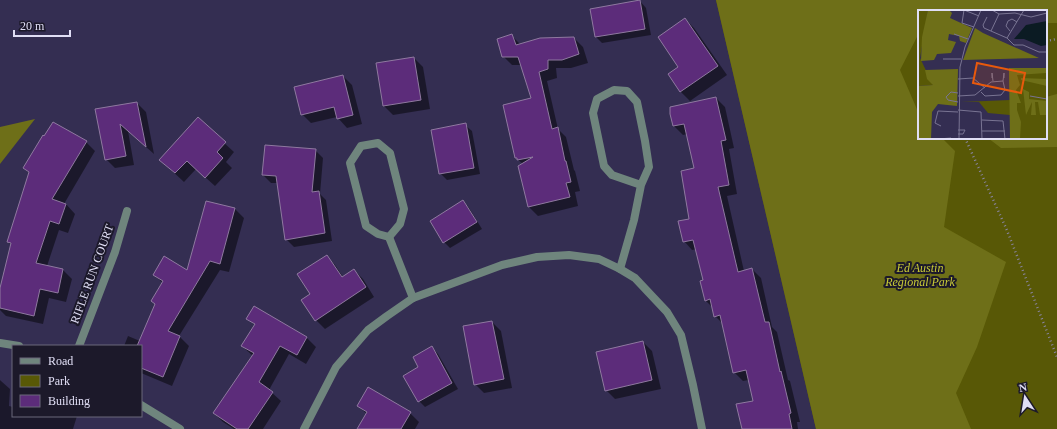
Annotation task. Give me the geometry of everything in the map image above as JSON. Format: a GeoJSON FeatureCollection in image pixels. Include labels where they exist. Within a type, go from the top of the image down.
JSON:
{"type":"FeatureCollection","features":[{"type":"Feature","properties":{"kind":"street"},"geometry":{"type":"LineString","coordinates":[[620,268],[634,220],[641,185],[648,167],[645,141],[637,102],[626,91],[614,90],[597,99],[593,113],[604,166],[612,174],[641,185]]}},
{"type":"Feature","properties":{"kind":"street"},"geometry":{"type":"LineString","coordinates":[[378,143],[390,153],[404,209],[400,224],[389,237],[378,234],[366,226],[350,163],[362,146],[378,143]]}},
{"type":"Feature","properties":{"kind":"street","name":"RIFLE RUN COURT"},"geometry":{"type":"LineString","coordinates":[[79,345],[115,252],[127,211]]}},
{"type":"Feature","properties":{"kind":"street"},"geometry":{"type":"LineString","coordinates":[[389,237],[413,298]]}},
{"type":"Feature","properties":{"kind":"street"},"geometry":{"type":"LineString","coordinates":[[304,429],[336,367],[368,330],[413,298],[502,265],[537,257],[569,255],[599,259],[620,268],[635,278],[667,312],[681,335],[694,385],[702,429]]}},
{"type":"Feature","properties":{"kind":"street"},"geometry":{"type":"LineString","coordinates":[[0,343],[13,345]]}},
{"type":"Feature","properties":{"kind":"street"},"geometry":{"type":"LineString","coordinates":[[142,406],[180,429]]}},
{"type":"Feature","properties":{"kind":"path"},"geometry":{"type":"LineString","coordinates":[[1047,41],[1057,39]]}},
{"type":"Feature","properties":{"kind":"path"},"geometry":{"type":"LineString","coordinates":[[965,139],[1006,228],[1057,358]]}},
{"type":"Feature","properties":{"kind":"green space","name":"Ed Austin Regional Park"},"geometry":{"type":"Polygon","coordinates":[[[716,0],[1057,0],[1057,429],[816,429],[716,0]]]}},
{"type":"Feature","properties":{"kind":"green space","name":"Ed Austin Regional Park"},"geometry":{"type":"Polygon","coordinates":[[[716,0],[1057,0],[1057,23],[1047,23],[1047,10],[918,10],[918,35],[900,70],[918,112],[918,139],[943,139],[955,151],[944,227],[1006,262],[977,347],[956,393],[971,429],[816,429],[716,0]]]}},
{"type":"Feature","properties":{"kind":"green space"},"geometry":{"type":"Polygon","coordinates":[[[1057,94],[1057,147],[1001,148],[989,139],[1047,139],[1047,97],[1057,94]]]}},
{"type":"Feature","properties":{"kind":"green space"},"geometry":{"type":"Polygon","coordinates":[[[35,119],[0,164],[0,127],[35,119]]]}},
{"type":"Feature","properties":{"kind":"building"},"geometry":{"type":"Polygon","coordinates":[[[640,0],[645,29],[595,37],[590,9],[640,0]]]}},
{"type":"Feature","properties":{"kind":"building"},"geometry":{"type":"Polygon","coordinates":[[[685,18],[718,66],[680,92],[668,74],[678,67],[658,37],[685,18]]]}},
{"type":"Feature","properties":{"kind":"building"},"geometry":{"type":"Polygon","coordinates":[[[512,34],[516,45],[540,38],[574,37],[579,54],[562,60],[548,60],[548,69],[539,72],[552,129],[558,127],[571,182],[566,183],[570,197],[528,207],[518,166],[533,157],[517,160],[517,158],[515,158],[503,105],[531,98],[518,57],[502,57],[497,39],[512,34]]]}},
{"type":"Feature","properties":{"kind":"building"},"geometry":{"type":"Polygon","coordinates":[[[414,57],[421,100],[383,106],[376,63],[414,57]]]}},
{"type":"Feature","properties":{"kind":"building"},"geometry":{"type":"Polygon","coordinates":[[[343,75],[353,115],[337,119],[334,107],[301,115],[294,87],[343,75]]]}},
{"type":"Feature","properties":{"kind":"building"},"geometry":{"type":"Polygon","coordinates":[[[716,97],[726,140],[721,141],[729,185],[718,187],[738,272],[752,268],[765,322],[769,322],[791,413],[789,414],[792,429],[742,429],[736,404],[753,401],[746,370],[733,373],[720,315],[714,317],[710,299],[705,301],[700,281],[703,280],[693,240],[683,242],[678,221],[689,219],[681,171],[694,168],[684,124],[673,126],[670,107],[716,97]]]}},
{"type":"Feature","properties":{"kind":"building"},"geometry":{"type":"Polygon","coordinates":[[[137,102],[146,147],[120,124],[126,156],[105,160],[95,109],[137,102]]]}},
{"type":"Feature","properties":{"kind":"building"},"geometry":{"type":"Polygon","coordinates":[[[198,117],[226,142],[217,152],[223,158],[205,178],[187,161],[175,173],[159,160],[198,117]]]}},
{"type":"Feature","properties":{"kind":"building"},"geometry":{"type":"Polygon","coordinates":[[[53,122],[87,141],[52,199],[66,204],[59,224],[50,221],[36,263],[63,269],[58,293],[40,289],[34,316],[0,308],[0,288],[11,243],[7,242],[29,172],[23,168],[43,135],[44,136],[53,122]]]}},
{"type":"Feature","properties":{"kind":"building"},"geometry":{"type":"Polygon","coordinates":[[[466,123],[474,168],[439,174],[431,130],[466,123]]]}},
{"type":"Feature","properties":{"kind":"building"},"geometry":{"type":"Polygon","coordinates":[[[265,145],[316,149],[312,192],[319,191],[325,233],[285,240],[276,176],[262,175],[265,145]]]}},
{"type":"Feature","properties":{"kind":"building"},"geometry":{"type":"Polygon","coordinates":[[[463,200],[477,222],[443,243],[430,221],[463,200]]]}},
{"type":"Feature","properties":{"kind":"building"},"geometry":{"type":"Polygon","coordinates":[[[206,201],[235,208],[220,264],[210,261],[168,331],[180,336],[163,377],[142,368],[142,345],[137,345],[155,304],[151,301],[163,281],[153,275],[164,256],[187,270],[206,201]]]}},
{"type":"Feature","properties":{"kind":"building"},"geometry":{"type":"Polygon","coordinates":[[[327,255],[342,277],[354,269],[366,287],[315,321],[301,300],[310,294],[297,274],[327,255]]]}},
{"type":"Feature","properties":{"kind":"building"},"geometry":{"type":"Polygon","coordinates":[[[254,306],[307,337],[297,355],[280,346],[259,382],[273,392],[248,429],[237,429],[213,413],[254,353],[241,346],[255,324],[246,319],[254,306]]]}},
{"type":"Feature","properties":{"kind":"building"},"geometry":{"type":"Polygon","coordinates":[[[492,321],[504,379],[474,385],[463,326],[492,321]]]}},
{"type":"Feature","properties":{"kind":"building"},"geometry":{"type":"Polygon","coordinates":[[[643,341],[652,380],[605,391],[596,352],[643,341]]]}},
{"type":"Feature","properties":{"kind":"building"},"geometry":{"type":"Polygon","coordinates":[[[432,346],[452,383],[418,402],[403,376],[418,367],[413,357],[432,346]]]}},
{"type":"Feature","properties":{"kind":"building"},"geometry":{"type":"Polygon","coordinates":[[[368,387],[411,412],[401,429],[357,429],[367,412],[357,406],[368,387]]]}}]}
